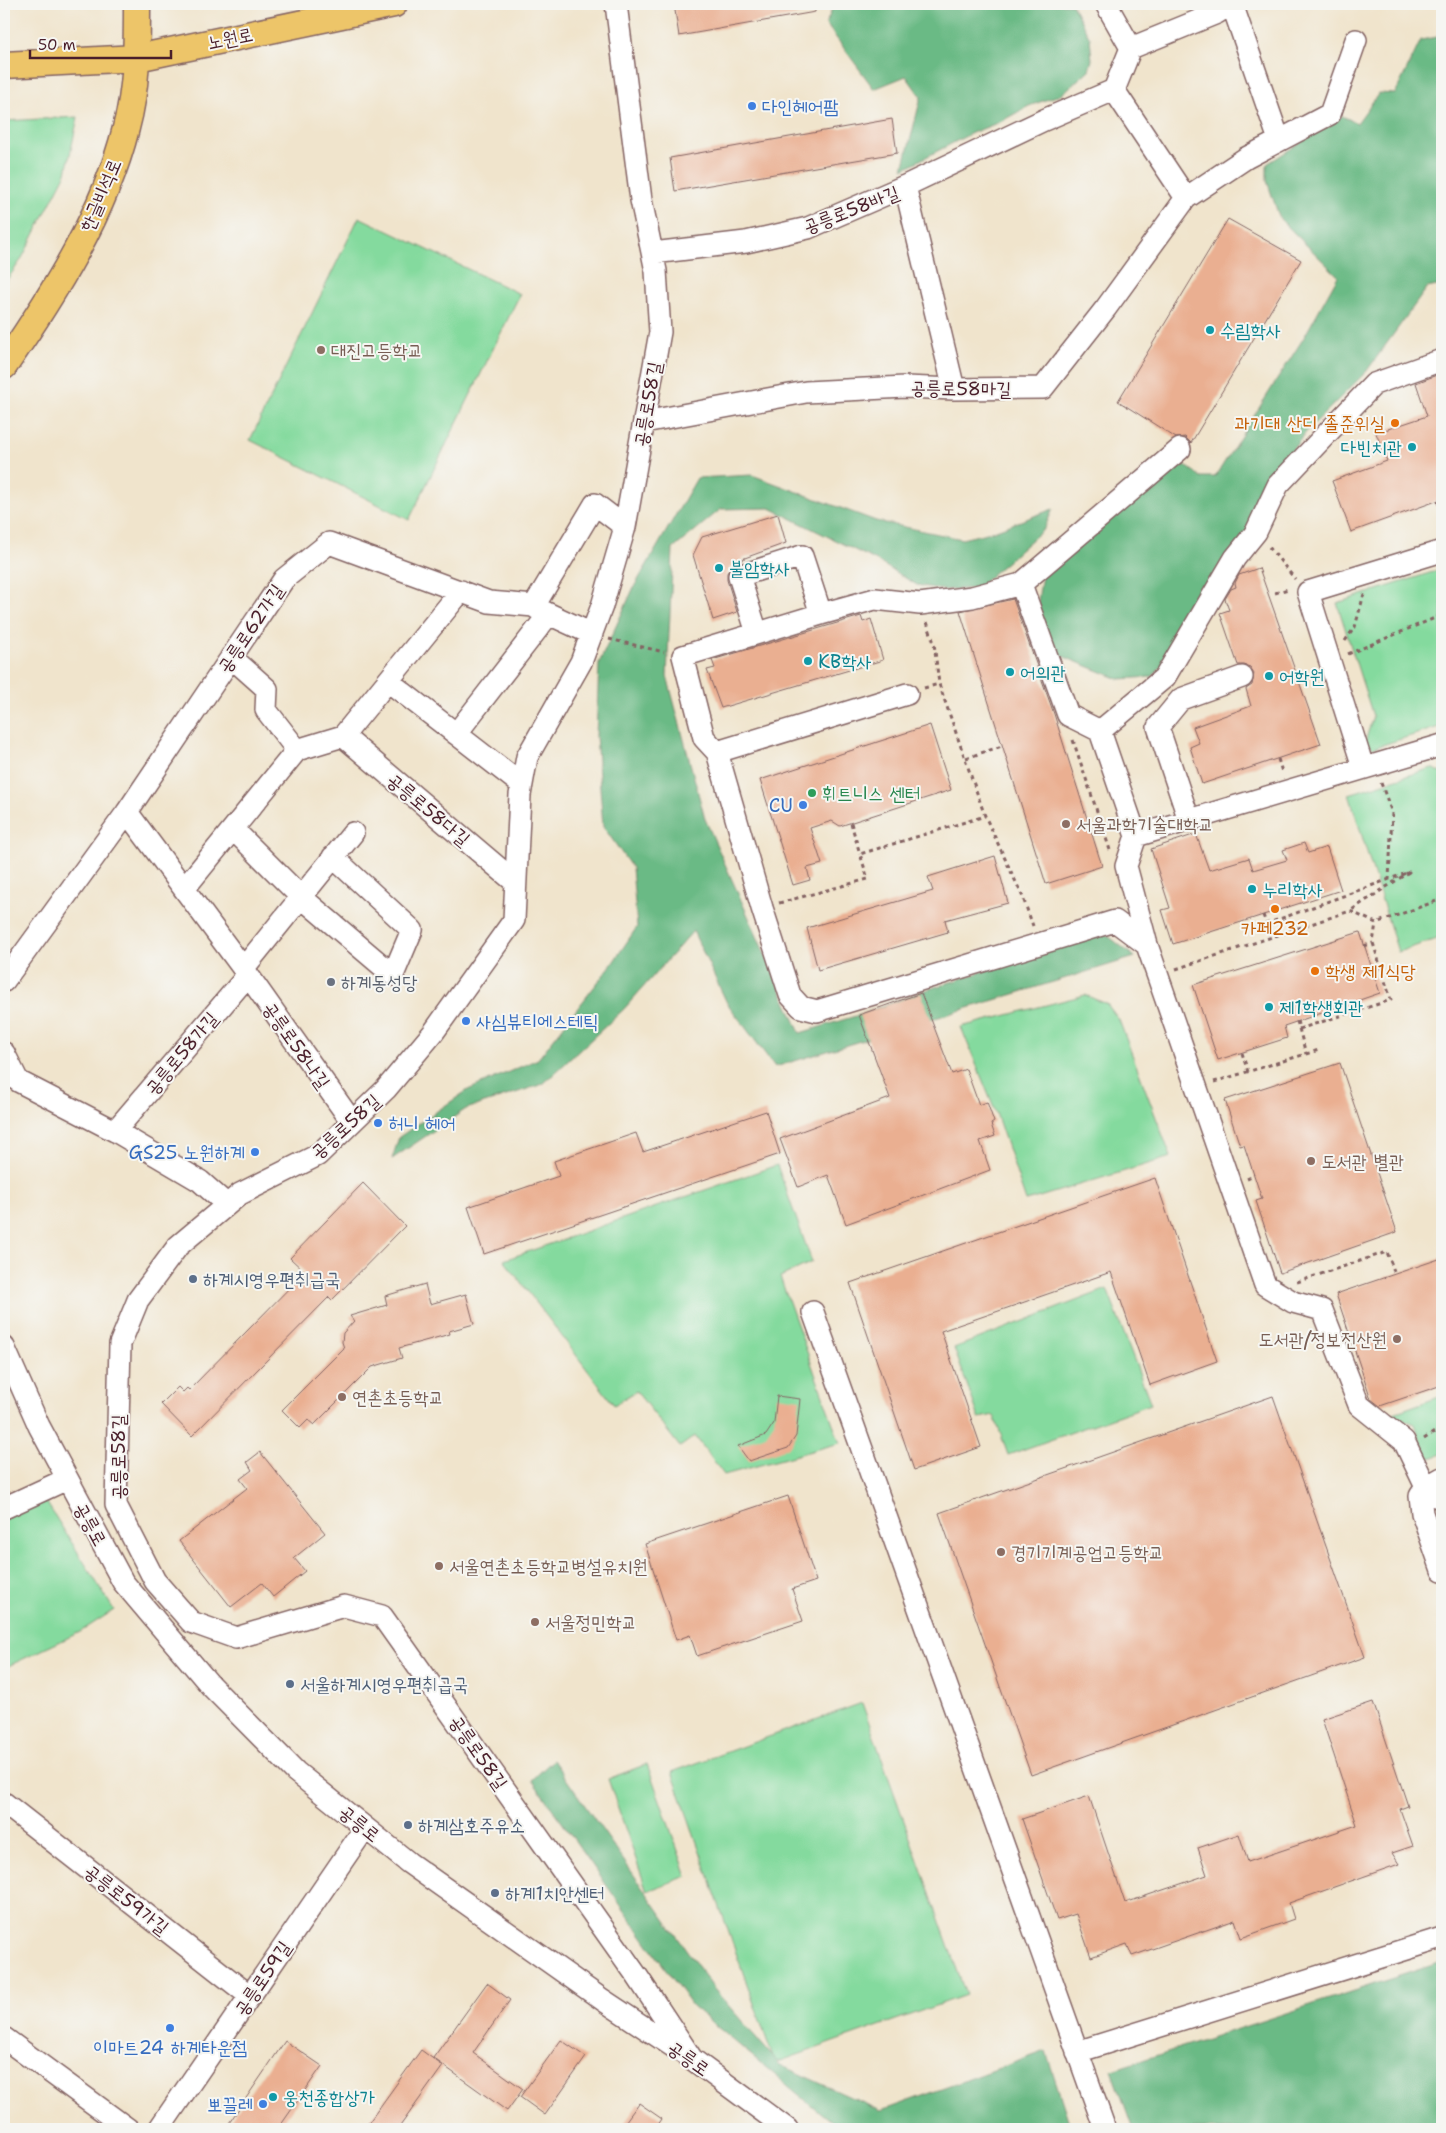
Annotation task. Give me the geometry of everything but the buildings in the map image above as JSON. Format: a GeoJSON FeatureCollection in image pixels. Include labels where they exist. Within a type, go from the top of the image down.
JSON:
{"type":"FeatureCollection","features":[{"type":"Feature","properties":{"kind":"main road","name":"한글비석로"},"geometry":{"type":"LineString","coordinates":[[4,366],[43,308],[79,243],[108,182],[127,127],[136,58],[137,4]]}},
{"type":"Feature","properties":{"kind":"main road","name":"노원로"},"geometry":{"type":"LineString","coordinates":[[4,65],[136,58],[394,4]]}},
{"type":"Feature","properties":{"kind":"street","name":"공릉로58길"},"geometry":{"type":"LineString","coordinates":[[616,4],[641,200],[656,271],[660,332],[625,527],[602,606],[581,662],[527,756],[520,795],[514,920],[433,1034],[386,1089],[318,1155],[240,1194],[226,1204],[178,1246],[138,1300],[120,1344],[116,1505],[155,1581],[191,1622],[236,1638],[344,1606],[382,1616],[637,1976],[692,2059]]}},
{"type":"Feature","properties":{"kind":"street"},"geometry":{"type":"LineString","coordinates":[[1106,4],[1131,48]]}},
{"type":"Feature","properties":{"kind":"street"},"geometry":{"type":"LineString","coordinates":[[905,186],[1044,120],[1114,90],[1131,48],[1217,13],[1232,4],[1280,140]]}},
{"type":"Feature","properties":{"kind":"street","name":"공릉로58마길"},"geometry":{"type":"LineString","coordinates":[[644,422],[762,402],[806,392],[905,387],[954,389],[1044,388],[1106,308],[1186,198],[1246,158],[1330,114],[1356,40]]}},
{"type":"Feature","properties":{"kind":"street"},"geometry":{"type":"LineString","coordinates":[[1114,90],[1186,198]]}},
{"type":"Feature","properties":{"kind":"street","name":"공릉로58바길"},"geometry":{"type":"LineString","coordinates":[[652,253],[746,242],[808,228],[905,186],[954,389]]}},
{"type":"Feature","properties":{"kind":"street"},"geometry":{"type":"LineString","coordinates":[[1100,731],[1165,677],[1235,558],[1256,532],[1278,485],[1374,384],[1442,360]]}},
{"type":"Feature","properties":{"kind":"street"},"geometry":{"type":"LineString","coordinates":[[1147,945],[1115,921],[817,1011],[801,1007],[790,995],[762,908],[717,752],[704,738],[683,656],[876,599],[920,604],[972,597],[1021,584],[1180,449]]}},
{"type":"Feature","properties":{"kind":"street"},"geometry":{"type":"LineString","coordinates":[[456,734],[541,610],[595,504],[625,527]]}},
{"type":"Feature","properties":{"kind":"street","name":"공릉로62가길"},"geometry":{"type":"LineString","coordinates":[[4,980],[127,812],[284,579],[329,543],[489,602],[541,610],[592,634]]}},
{"type":"Feature","properties":{"kind":"street"},"geometry":{"type":"LineString","coordinates":[[1362,767],[1308,592],[1442,551]]}},
{"type":"Feature","properties":{"kind":"street"},"geometry":{"type":"LineString","coordinates":[[757,633],[739,576],[802,556],[821,614]]}},
{"type":"Feature","properties":{"kind":"street"},"geometry":{"type":"LineString","coordinates":[[1021,584],[1068,715],[1100,731],[1136,836],[1126,866],[1147,945],[1264,1286],[1293,1302],[1322,1310],[1359,1405],[1404,1441],[1437,1487],[1420,1496],[1422,1513],[1442,1570]]}},
{"type":"Feature","properties":{"kind":"street"},"geometry":{"type":"LineString","coordinates":[[184,889],[297,750],[343,736],[461,591]]}},
{"type":"Feature","properties":{"kind":"street"},"geometry":{"type":"LineString","coordinates":[[231,657],[267,689],[266,710],[297,750]]}},
{"type":"Feature","properties":{"kind":"street"},"geometry":{"type":"LineString","coordinates":[[1189,820],[1158,727],[1181,699],[1242,677]]}},
{"type":"Feature","properties":{"kind":"street"},"geometry":{"type":"LineString","coordinates":[[388,681],[522,785]]}},
{"type":"Feature","properties":{"kind":"street"},"geometry":{"type":"LineString","coordinates":[[717,752],[907,694]]}},
{"type":"Feature","properties":{"kind":"street","name":"공릉로58다길"},"geometry":{"type":"LineString","coordinates":[[343,736],[515,882]]}},
{"type":"Feature","properties":{"kind":"street"},"geometry":{"type":"LineString","coordinates":[[1136,836],[1362,767],[1442,745]]}},
{"type":"Feature","properties":{"kind":"street","name":"공릉로58나길"},"geometry":{"type":"LineString","coordinates":[[127,812],[245,972],[352,1122]]}},
{"type":"Feature","properties":{"kind":"street"},"geometry":{"type":"LineString","coordinates":[[233,828],[301,896],[394,975],[412,930],[333,857]]}},
{"type":"Feature","properties":{"kind":"street"},"geometry":{"type":"LineString","coordinates":[[245,972],[301,896],[353,833]]}},
{"type":"Feature","properties":{"kind":"street","name":"공릉로58가길"},"geometry":{"type":"LineString","coordinates":[[115,1131],[245,972]]}},
{"type":"Feature","properties":{"kind":"street"},"geometry":{"type":"LineString","coordinates":[[4,1053],[11,1081],[115,1131],[200,1181],[226,1204]]}},
{"type":"Feature","properties":{"kind":"street"},"geometry":{"type":"LineString","coordinates":[[814,1312],[1104,2129]]}},
{"type":"Feature","properties":{"kind":"street"},"geometry":{"type":"LineString","coordinates":[[4,1347],[39,1426],[67,1479]]}},
{"type":"Feature","properties":{"kind":"street","name":"공릉로"},"geometry":{"type":"LineString","coordinates":[[4,1508],[67,1479],[123,1582],[211,1686],[296,1772],[409,1862],[603,2000],[692,2059],[786,2129]]}},
{"type":"Feature","properties":{"kind":"street","name":"공릉로59가길"},"geometry":{"type":"LineString","coordinates":[[4,1802],[250,1996]]}},
{"type":"Feature","properties":{"kind":"street","name":"공릉로59길"},"geometry":{"type":"LineString","coordinates":[[159,2129],[365,1828]]}},
{"type":"Feature","properties":{"kind":"street"},"geometry":{"type":"LineString","coordinates":[[1077,2052],[1442,1938]]}},
{"type":"Feature","properties":{"kind":"street"},"geometry":{"type":"LineString","coordinates":[[4,2038],[128,2129]]}},
{"type":"Feature","properties":{"kind":"path"},"geometry":{"type":"LineString","coordinates":[[1438,501],[1442,515]]}},
{"type":"Feature","properties":{"kind":"path"},"geometry":{"type":"LineString","coordinates":[[1256,532],[1300,586]]}},
{"type":"Feature","properties":{"kind":"path"},"geometry":{"type":"LineString","coordinates":[[1330,662],[1355,627],[1365,589],[1362,576]]}},
{"type":"Feature","properties":{"kind":"path"},"geometry":{"type":"LineString","coordinates":[[920,604],[934,642],[939,684],[985,816],[1022,895],[1039,944]]}},
{"type":"Feature","properties":{"kind":"path"},"geometry":{"type":"LineString","coordinates":[[1330,662],[1442,615]]}},
{"type":"Feature","properties":{"kind":"path"},"geometry":{"type":"LineString","coordinates":[[592,634],[683,656]]}},
{"type":"Feature","properties":{"kind":"path"},"geometry":{"type":"LineString","coordinates":[[1072,736],[1112,858]]}},
{"type":"Feature","properties":{"kind":"path"},"geometry":{"type":"LineString","coordinates":[[966,758],[1002,746]]}},
{"type":"Feature","properties":{"kind":"path"},"geometry":{"type":"LineString","coordinates":[[1278,759],[1284,777]]}},
{"type":"Feature","properties":{"kind":"path"},"geometry":{"type":"LineString","coordinates":[[1381,781],[1392,813],[1389,880]]}},
{"type":"Feature","properties":{"kind":"path"},"geometry":{"type":"LineString","coordinates":[[860,854],[985,816]]}},
{"type":"Feature","properties":{"kind":"path"},"geometry":{"type":"LineString","coordinates":[[762,908],[868,879],[851,823]]}},
{"type":"Feature","properties":{"kind":"path"},"geometry":{"type":"LineString","coordinates":[[1157,975],[1350,911],[1409,872],[1266,924]]}},
{"type":"Feature","properties":{"kind":"path"},"geometry":{"type":"LineString","coordinates":[[1350,911],[1376,923],[1442,898]]}},
{"type":"Feature","properties":{"kind":"path"},"geometry":{"type":"LineString","coordinates":[[1263,915],[1271,937]]}},
{"type":"Feature","properties":{"kind":"path"},"geometry":{"type":"LineString","coordinates":[[1299,1029],[1390,1000],[1373,943],[1376,923]]}},
{"type":"Feature","properties":{"kind":"path"},"geometry":{"type":"LineString","coordinates":[[1364,946],[1373,943]]}},
{"type":"Feature","properties":{"kind":"path"},"geometry":{"type":"LineString","coordinates":[[1297,1021],[1306,1054]]}},
{"type":"Feature","properties":{"kind":"path"},"geometry":{"type":"LineString","coordinates":[[1197,1088],[1319,1050]]}},
{"type":"Feature","properties":{"kind":"path"},"geometry":{"type":"LineString","coordinates":[[1242,1053],[1248,1072]]}},
{"type":"Feature","properties":{"kind":"path"},"geometry":{"type":"LineString","coordinates":[[1272,1290],[1387,1252],[1395,1274]]}},
{"type":"Feature","properties":{"kind":"green space"},"geometry":{"type":"Polygon","coordinates":[[[834,4],[1072,4],[1090,38],[1092,60],[1089,70],[1062,94],[1029,106],[903,169],[921,97],[906,76],[874,89],[826,24],[834,4]]]}},
{"type":"Feature","properties":{"kind":"green space"},"geometry":{"type":"Polygon","coordinates":[[[1442,36],[1442,285],[1427,288],[1366,372],[1307,431],[1265,485],[1247,539],[1171,656],[1152,677],[1119,679],[1047,650],[1038,601],[1042,575],[1160,474],[1185,465],[1201,477],[1215,477],[1303,339],[1338,276],[1280,219],[1267,181],[1267,164],[1342,116],[1357,123],[1379,93],[1395,94],[1421,40],[1442,36]]]}},
{"type":"Feature","properties":{"kind":"green space"},"geometry":{"type":"Polygon","coordinates":[[[78,117],[66,173],[21,260],[4,284],[4,121],[78,117]]]}},
{"type":"Feature","properties":{"kind":"green space"},"geometry":{"type":"Polygon","coordinates":[[[359,217],[520,294],[409,520],[250,440],[359,217]]]}},
{"type":"Feature","properties":{"kind":"green space"},"geometry":{"type":"Polygon","coordinates":[[[752,475],[876,521],[962,539],[991,532],[1053,509],[1044,529],[977,588],[944,590],[917,585],[875,560],[770,508],[721,509],[673,549],[667,676],[705,819],[800,1033],[859,1015],[920,992],[1103,932],[1135,957],[775,1067],[727,1003],[693,931],[624,1009],[543,1084],[466,1109],[392,1159],[399,1137],[468,1090],[538,1059],[612,964],[637,927],[632,868],[603,826],[596,736],[599,663],[634,587],[697,478],[752,475]]]}},
{"type":"Feature","properties":{"kind":"green space"},"geometry":{"type":"Polygon","coordinates":[[[1442,569],[1442,726],[1373,748],[1365,742],[1373,716],[1337,603],[1442,569]]]}},
{"type":"Feature","properties":{"kind":"green space"},"geometry":{"type":"Polygon","coordinates":[[[1432,768],[1442,774],[1442,937],[1398,952],[1349,794],[1432,768]]]}},
{"type":"Feature","properties":{"kind":"green space"},"geometry":{"type":"Polygon","coordinates":[[[1085,995],[1107,1004],[1119,1020],[1171,1157],[1026,1201],[996,1113],[961,1027],[1085,995]]]}},
{"type":"Feature","properties":{"kind":"green space"},"geometry":{"type":"Polygon","coordinates":[[[777,1165],[812,1262],[780,1277],[840,1443],[724,1475],[695,1436],[680,1447],[636,1391],[614,1405],[504,1260],[777,1165]]]}},
{"type":"Feature","properties":{"kind":"green space"},"geometry":{"type":"Polygon","coordinates":[[[1107,1289],[1151,1404],[1008,1455],[994,1415],[979,1418],[954,1348],[1107,1289]]]}},
{"type":"Feature","properties":{"kind":"green space"},"geometry":{"type":"Polygon","coordinates":[[[1442,1396],[1442,1454],[1427,1459],[1415,1424],[1391,1414],[1442,1396]]]}},
{"type":"Feature","properties":{"kind":"green space"},"geometry":{"type":"Polygon","coordinates":[[[45,1500],[114,1610],[80,1632],[4,1668],[4,1518],[45,1500]]]}},
{"type":"Feature","properties":{"kind":"green space"},"geometry":{"type":"Polygon","coordinates":[[[862,1703],[966,1995],[775,2063],[672,1772],[862,1703]]]}},
{"type":"Feature","properties":{"kind":"green space"},"geometry":{"type":"Polygon","coordinates":[[[553,1760],[714,1989],[780,2065],[881,2111],[1046,2051],[1071,2129],[840,2129],[692,2006],[532,1780],[553,1760]]]}},
{"type":"Feature","properties":{"kind":"green space"},"geometry":{"type":"Polygon","coordinates":[[[647,1764],[687,1876],[647,1891],[608,1779],[647,1764]]]}},
{"type":"Feature","properties":{"kind":"green space"},"geometry":{"type":"Polygon","coordinates":[[[1442,1962],[1442,2129],[1133,2129],[1112,2070],[1442,1962]]]}},
{"type":"Feature","properties":{"kind":"place","name":"다인헤어팜"},"geometry":{"type":"Point","coordinates":[752,106]}},
{"type":"Feature","properties":{"kind":"place","name":"수림학사"},"geometry":{"type":"Point","coordinates":[1210,330]}},
{"type":"Feature","properties":{"kind":"place","name":"대진고등학교"},"geometry":{"type":"Point","coordinates":[321,350]}},
{"type":"Feature","properties":{"kind":"place","name":"과기대 산디 졸준위실"},"geometry":{"type":"Point","coordinates":[1395,423]}},
{"type":"Feature","properties":{"kind":"place","name":"다빈치관"},"geometry":{"type":"Point","coordinates":[1412,447]}},
{"type":"Feature","properties":{"kind":"place","name":"불암학사"},"geometry":{"type":"Point","coordinates":[719,568]}},
{"type":"Feature","properties":{"kind":"place","name":"KB학사"},"geometry":{"type":"Point","coordinates":[808,661]}},
{"type":"Feature","properties":{"kind":"place","name":"어의관"},"geometry":{"type":"Point","coordinates":[1010,672]}},
{"type":"Feature","properties":{"kind":"place","name":"어학원"},"geometry":{"type":"Point","coordinates":[1269,676]}},
{"type":"Feature","properties":{"kind":"place","name":"휘트니스 센터"},"geometry":{"type":"Point","coordinates":[812,793]}},
{"type":"Feature","properties":{"kind":"place","name":"CU"},"geometry":{"type":"Point","coordinates":[803,805]}},
{"type":"Feature","properties":{"kind":"place","name":"서울과학기술대학교"},"geometry":{"type":"Point","coordinates":[1066,824]}},
{"type":"Feature","properties":{"kind":"place","name":"누리학사"},"geometry":{"type":"Point","coordinates":[1252,889]}},
{"type":"Feature","properties":{"kind":"place","name":"카페232"},"geometry":{"type":"Point","coordinates":[1275,909]}},
{"type":"Feature","properties":{"kind":"place","name":"학생 제1식당"},"geometry":{"type":"Point","coordinates":[1315,971]}},
{"type":"Feature","properties":{"kind":"place","name":"하계동성당"},"geometry":{"type":"Point","coordinates":[331,982]}},
{"type":"Feature","properties":{"kind":"place","name":"제1학생회관"},"geometry":{"type":"Point","coordinates":[1269,1007]}},
{"type":"Feature","properties":{"kind":"place","name":"사심뷰티에스테틱"},"geometry":{"type":"Point","coordinates":[466,1021]}},
{"type":"Feature","properties":{"kind":"place","name":"허니 헤어"},"geometry":{"type":"Point","coordinates":[378,1123]}},
{"type":"Feature","properties":{"kind":"place","name":"GS25 노원하계"},"geometry":{"type":"Point","coordinates":[255,1152]}},
{"type":"Feature","properties":{"kind":"place","name":"도서관 별관"},"geometry":{"type":"Point","coordinates":[1311,1161]}},
{"type":"Feature","properties":{"kind":"place","name":"하계시영우편취급국"},"geometry":{"type":"Point","coordinates":[193,1279]}},
{"type":"Feature","properties":{"kind":"place","name":"도서관/정보전산원"},"geometry":{"type":"Point","coordinates":[1397,1339]}},
{"type":"Feature","properties":{"kind":"place","name":"연촌초등학교"},"geometry":{"type":"Point","coordinates":[342,1397]}},
{"type":"Feature","properties":{"kind":"place","name":"경기기계공업고등학교"},"geometry":{"type":"Point","coordinates":[1001,1552]}},
{"type":"Feature","properties":{"kind":"place","name":"서울연촌초등학교병설유치원"},"geometry":{"type":"Point","coordinates":[439,1566]}},
{"type":"Feature","properties":{"kind":"place","name":"서울정민학교"},"geometry":{"type":"Point","coordinates":[535,1622]}},
{"type":"Feature","properties":{"kind":"place","name":"서울하계시영우편취급국"},"geometry":{"type":"Point","coordinates":[290,1684]}},
{"type":"Feature","properties":{"kind":"place","name":"하계삼호주유소"},"geometry":{"type":"Point","coordinates":[408,1825]}},
{"type":"Feature","properties":{"kind":"place","name":"하계1치안센터"},"geometry":{"type":"Point","coordinates":[495,1893]}},
{"type":"Feature","properties":{"kind":"place","name":"이마트24 하계타운점"},"geometry":{"type":"Point","coordinates":[170,2028]}},
{"type":"Feature","properties":{"kind":"place","name":"웅천종합상가"},"geometry":{"type":"Point","coordinates":[273,2097]}},
{"type":"Feature","properties":{"kind":"place","name":"뽀끌레"},"geometry":{"type":"Point","coordinates":[263,2104]}}]}
